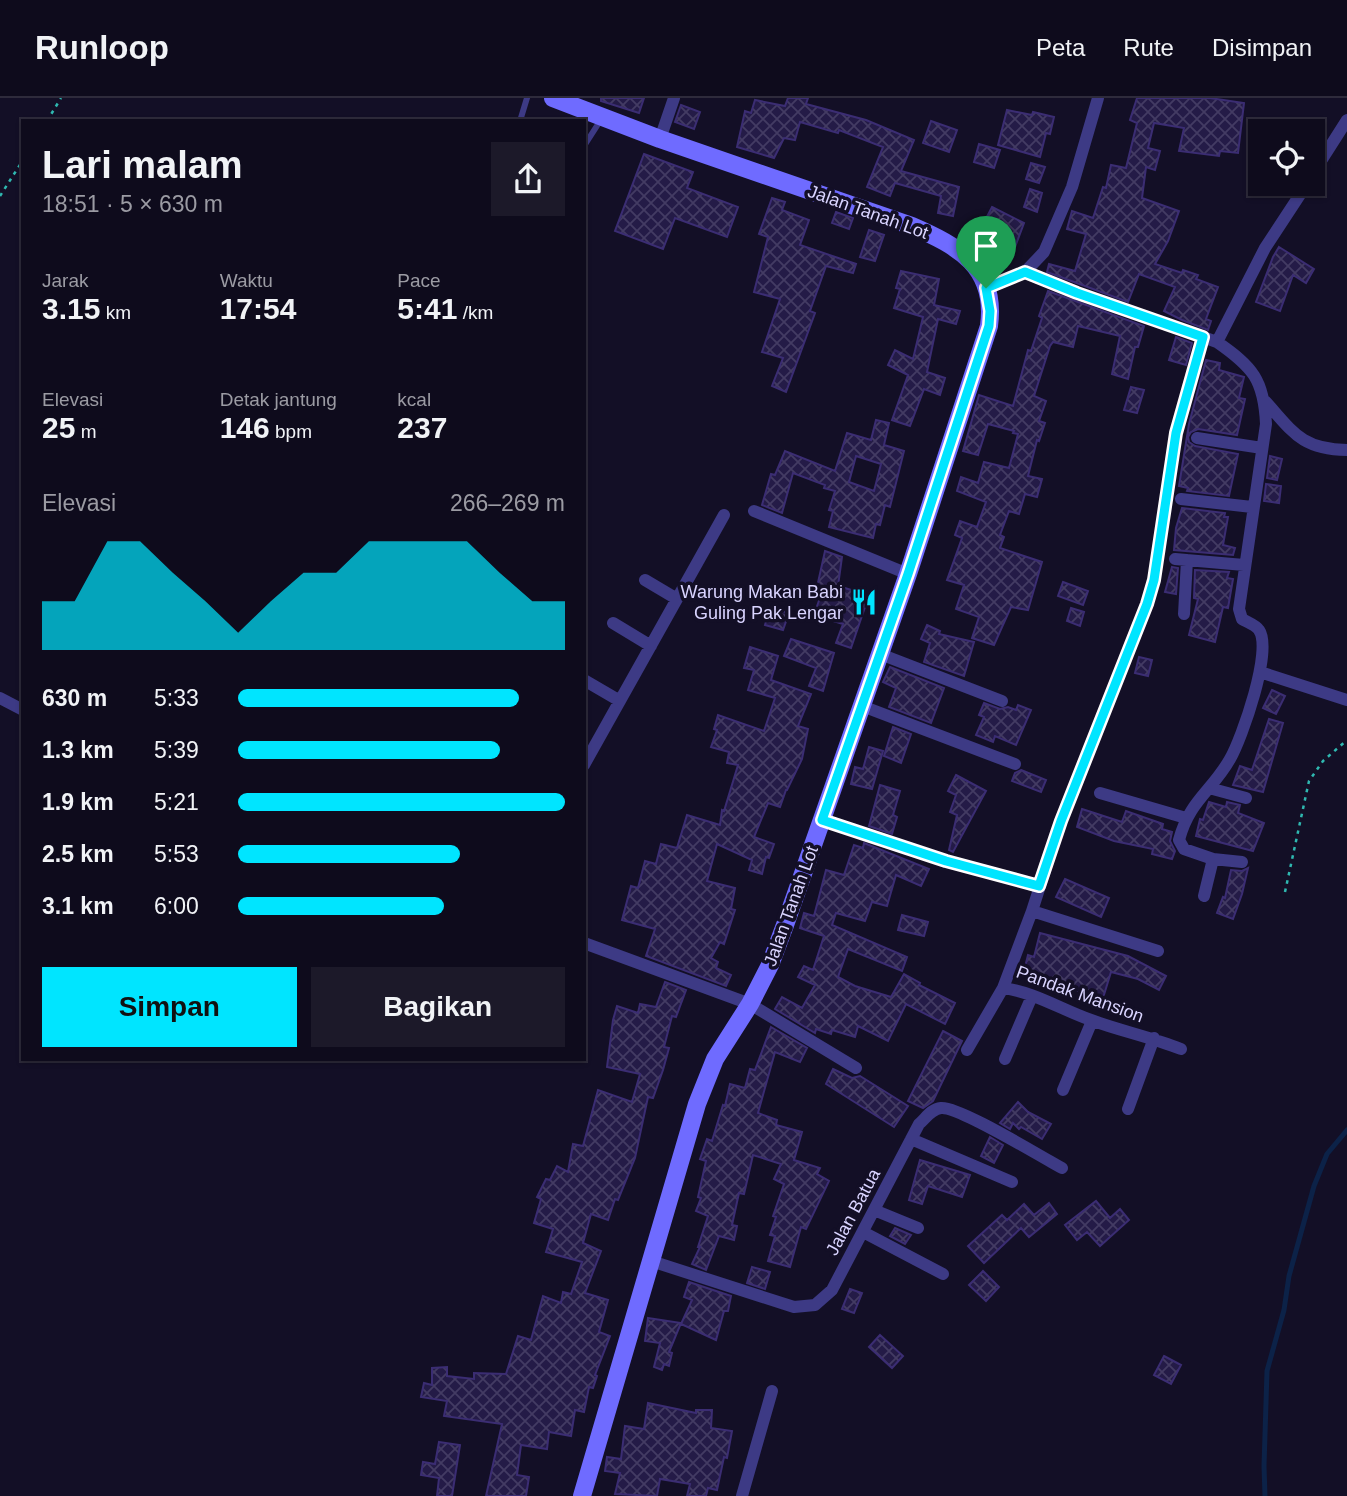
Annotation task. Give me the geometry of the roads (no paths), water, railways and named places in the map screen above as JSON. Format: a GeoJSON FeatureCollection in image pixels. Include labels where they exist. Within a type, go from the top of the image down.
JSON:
{"type":"FeatureCollection","features":[{"type":"Feature","properties":{"kind":"main road","name":"Jalan Tanah Lot"},"geometry":{"type":"LineString","coordinates":[[553,98],[660,139],[912,226],[945,240],[968,258],[981,276],[990,311],[989,326],[908,574],[775,952],[750,1004],[709,1072],[697,1104],[582,1496]]}},
{"type":"Feature","properties":{"kind":"street"},"geometry":{"type":"LineString","coordinates":[[660,139],[674,98]]}},
{"type":"Feature","properties":{"kind":"street"},"geometry":{"type":"LineString","coordinates":[[986,288],[1025,272],[1044,252],[1067,200],[1098,98]]}},
{"type":"Feature","properties":{"kind":"street"},"geometry":{"type":"LineString","coordinates":[[1325,155],[1347,120]]}},
{"type":"Feature","properties":{"kind":"street"},"geometry":{"type":"LineString","coordinates":[[1217,342],[1265,248],[1299,196]]}},
{"type":"Feature","properties":{"kind":"street"},"geometry":{"type":"LineString","coordinates":[[1025,272],[1217,342],[1235,355],[1260,384],[1265,401],[1266,424],[1238,609],[1242,619],[1259,628],[1262,637],[1260,672],[1250,712],[1230,759],[1193,805],[1179,840],[1184,849],[1213,859],[1242,862]]}},
{"type":"Feature","properties":{"kind":"street","name":"Pandak Mansion"},"geometry":{"type":"LineString","coordinates":[[1181,1049],[1154,1038],[1092,1021],[1018,990],[1003,988],[1032,911],[1061,821],[1147,604],[1154,580],[1176,433],[1203,337]]}},
{"type":"Feature","properties":{"kind":"street"},"geometry":{"type":"LineString","coordinates":[[1265,401],[1299,438],[1315,446],[1347,450]]}},
{"type":"Feature","properties":{"kind":"street"},"geometry":{"type":"LineString","coordinates":[[1197,438],[1262,448]]}},
{"type":"Feature","properties":{"kind":"street"},"geometry":{"type":"LineString","coordinates":[[1181,499],[1252,507]]}},
{"type":"Feature","properties":{"kind":"street"},"geometry":{"type":"LineString","coordinates":[[754,511],[908,574]]}},
{"type":"Feature","properties":{"kind":"street"},"geometry":{"type":"LineString","coordinates":[[588,749],[620,701],[724,515]]}},
{"type":"Feature","properties":{"kind":"street"},"geometry":{"type":"LineString","coordinates":[[1184,614],[1181,560],[1244,565]]}},
{"type":"Feature","properties":{"kind":"street"},"geometry":{"type":"LineString","coordinates":[[645,580],[677,599]]}},
{"type":"Feature","properties":{"kind":"street"},"geometry":{"type":"LineString","coordinates":[[613,623],[651,646]]}},
{"type":"Feature","properties":{"kind":"street"},"geometry":{"type":"LineString","coordinates":[[880,654],[1002,701]]}},
{"type":"Feature","properties":{"kind":"street"},"geometry":{"type":"LineString","coordinates":[[1260,672],[1347,700]]}},
{"type":"Feature","properties":{"kind":"street"},"geometry":{"type":"LineString","coordinates":[[586,681],[620,701]]}},
{"type":"Feature","properties":{"kind":"street"},"geometry":{"type":"LineString","coordinates":[[0,698],[21,709]]}},
{"type":"Feature","properties":{"kind":"street"},"geometry":{"type":"LineString","coordinates":[[862,706],[1015,764]]}},
{"type":"Feature","properties":{"kind":"street"},"geometry":{"type":"LineString","coordinates":[[1209,788],[1246,798]]}},
{"type":"Feature","properties":{"kind":"street"},"geometry":{"type":"LineString","coordinates":[[1100,793],[1186,818]]}},
{"type":"Feature","properties":{"kind":"street"},"geometry":{"type":"LineString","coordinates":[[822,820],[946,861],[1039,886]]}},
{"type":"Feature","properties":{"kind":"street"},"geometry":{"type":"LineString","coordinates":[[1204,896],[1213,859]]}},
{"type":"Feature","properties":{"kind":"street"},"geometry":{"type":"LineString","coordinates":[[1032,911],[1158,951]]}},
{"type":"Feature","properties":{"kind":"street"},"geometry":{"type":"LineString","coordinates":[[586,944],[750,1004],[856,1068]]}},
{"type":"Feature","properties":{"kind":"street"},"geometry":{"type":"LineString","coordinates":[[967,1049],[1003,988]]}},
{"type":"Feature","properties":{"kind":"street"},"geometry":{"type":"LineString","coordinates":[[1005,1059],[1032,996]]}},
{"type":"Feature","properties":{"kind":"street"},"geometry":{"type":"LineString","coordinates":[[1063,1090],[1092,1021]]}},
{"type":"Feature","properties":{"kind":"street"},"geometry":{"type":"LineString","coordinates":[[1128,1109],[1154,1038]]}},
{"type":"Feature","properties":{"kind":"street","name":"Jalan Batua"},"geometry":{"type":"LineString","coordinates":[[651,1261],[794,1307],[807,1307],[824,1299],[832,1290],[919,1124],[934,1110],[944,1107],[968,1116],[1062,1168]]}},
{"type":"Feature","properties":{"kind":"street"},"geometry":{"type":"LineString","coordinates":[[911,1139],[1012,1182]]}},
{"type":"Feature","properties":{"kind":"street"},"geometry":{"type":"LineString","coordinates":[[874,1210],[918,1228]]}},
{"type":"Feature","properties":{"kind":"street"},"geometry":{"type":"LineString","coordinates":[[863,1232],[943,1274]]}},
{"type":"Feature","properties":{"kind":"street"},"geometry":{"type":"LineString","coordinates":[[742,1496],[772,1391]]}},
{"type":"Feature","properties":{"kind":"lane"},"geometry":{"type":"LineString","coordinates":[[521,119],[527,98]]}},
{"type":"Feature","properties":{"kind":"lane"},"geometry":{"type":"LineString","coordinates":[[586,143],[603,116]]}},
{"type":"Feature","properties":{"kind":"waterway"},"geometry":{"type":"LineString","coordinates":[[1265,1496],[1267,1371],[1314,1186],[1327,1154],[1347,1130]]}},
{"type":"Feature","properties":{"kind":"place","name":"Warung Makan Babi Guling Pak Lengar"},"geometry":{"type":"Point","coordinates":[864,602]}}]}
